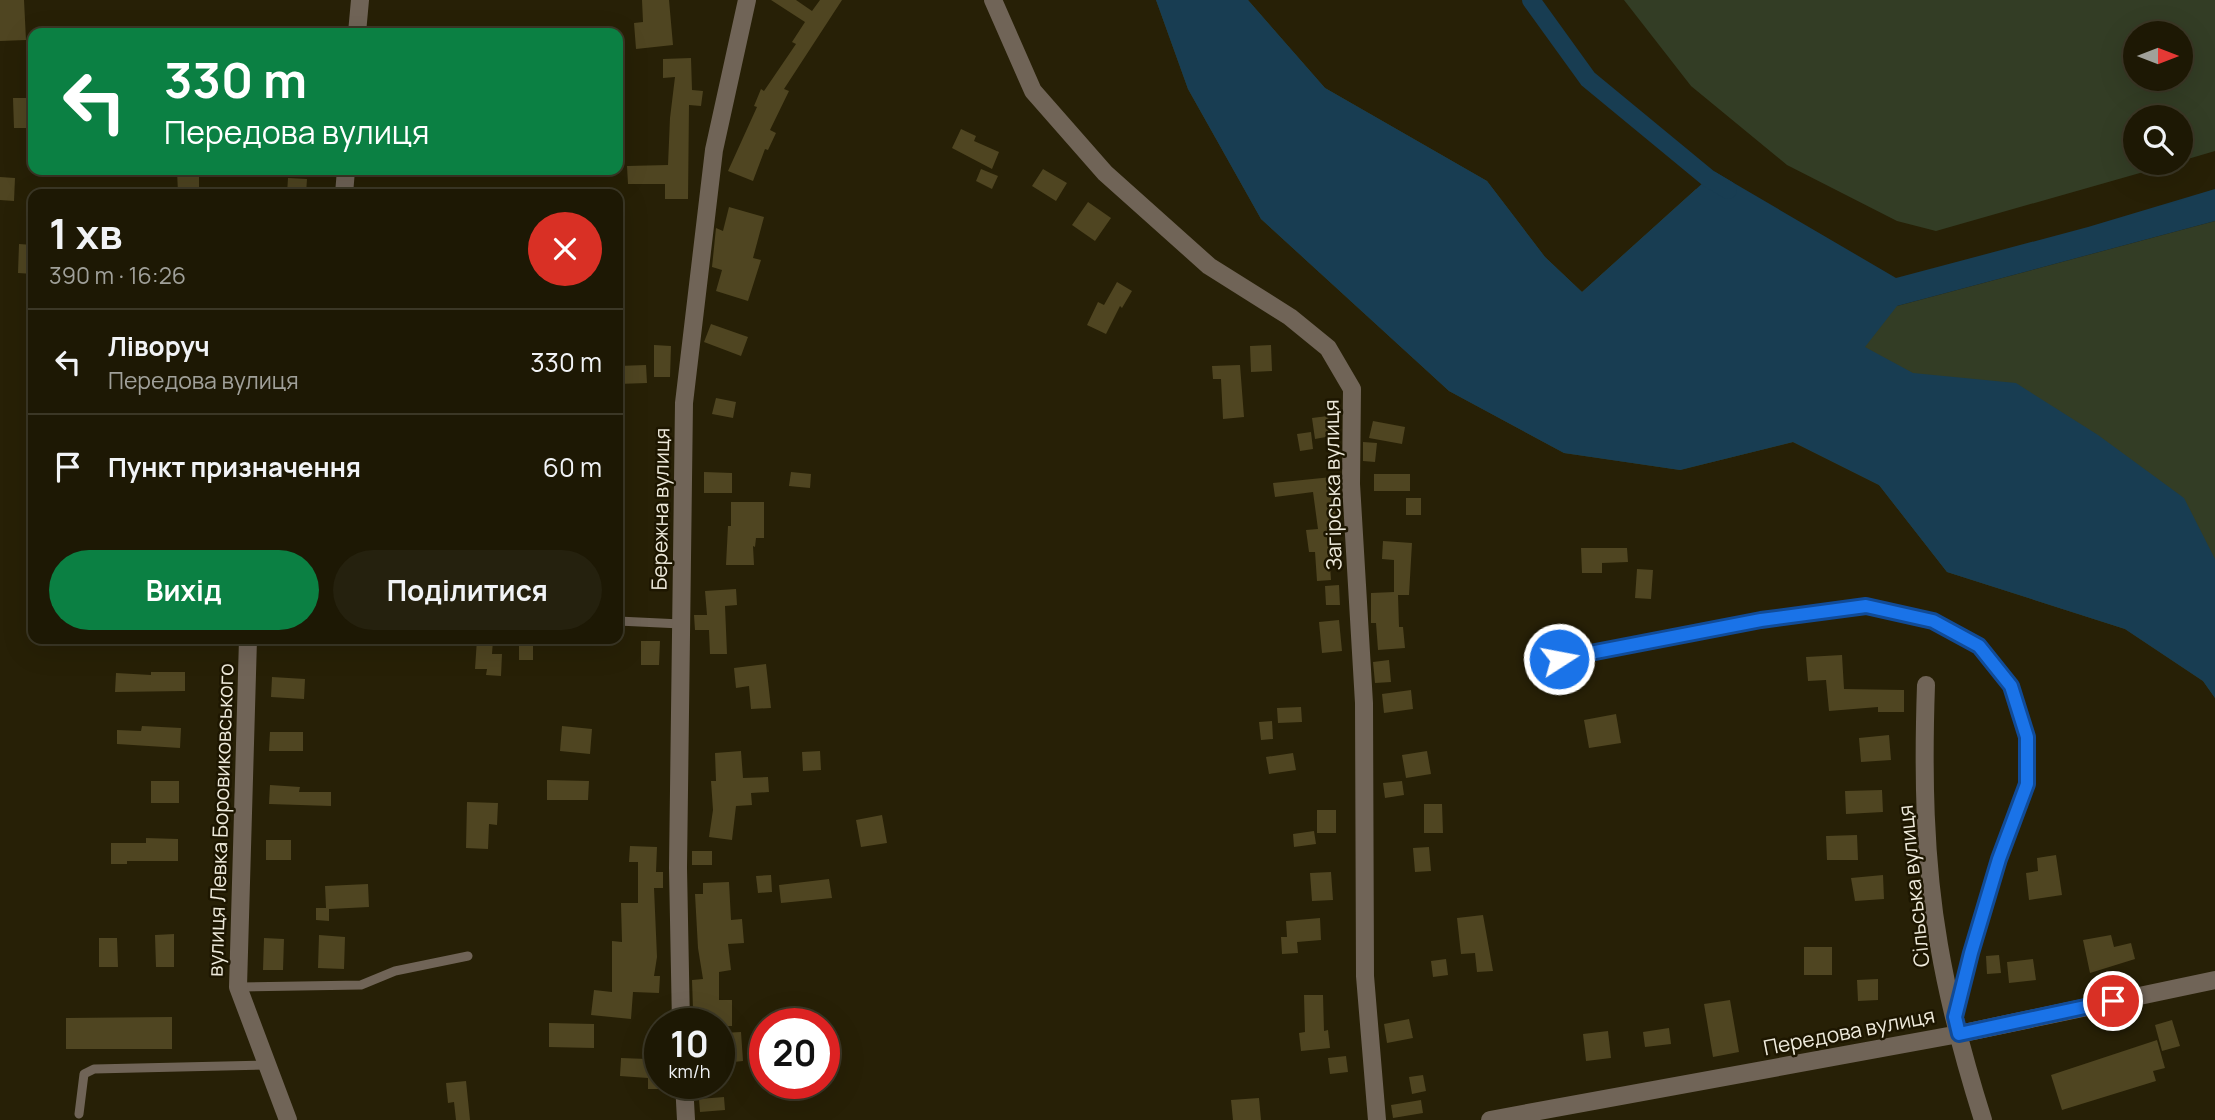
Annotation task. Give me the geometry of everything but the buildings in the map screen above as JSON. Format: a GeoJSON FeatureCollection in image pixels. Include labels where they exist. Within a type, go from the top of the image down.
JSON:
{"type":"FeatureCollection","features":[{"type":"Feature","properties":{"kind":"street"},"geometry":{"type":"LineString","coordinates":[[357,28],[360,0]]}},
{"type":"Feature","properties":{"kind":"street","name":"Бережна вулиця"},"geometry":{"type":"LineString","coordinates":[[681,1008],[678,868],[684,403],[714,150],[747,0]]}},
{"type":"Feature","properties":{"kind":"street","name":"Загірська вулиця"},"geometry":{"type":"LineString","coordinates":[[993,0],[1033,91],[1105,173],[1209,266],[1290,317],[1328,348],[1352,389],[1351,484],[1364,703],[1365,976],[1377,1120]]}},
{"type":"Feature","properties":{"kind":"street","name":"вулиця Левка Боровиковського"},"geometry":{"type":"LineString","coordinates":[[248,644],[238,987],[288,1120]]}},
{"type":"Feature","properties":{"kind":"street","name":"Сільська вулиця"},"geometry":{"type":"LineString","coordinates":[[1926,685],[1924,758],[1928,854],[1939,945],[1983,1120]]}},
{"type":"Feature","properties":{"kind":"street","name":"Передова вулиця"},"geometry":{"type":"LineString","coordinates":[[1490,1120],[1523,1118],[1957,1025],[2215,980]]}},
{"type":"Feature","properties":{"kind":"street"},"geometry":{"type":"LineString","coordinates":[[685,1099],[686,1120]]}},
{"type":"Feature","properties":{"kind":"lane"},"geometry":{"type":"LineString","coordinates":[[1559,659],[1761,620],[1866,606],[1933,621],[1979,646],[2011,686],[2027,737],[2027,784],[1999,859],[1957,1025]]}},
{"type":"Feature","properties":{"kind":"lane"},"geometry":{"type":"LineString","coordinates":[[623,621],[681,624]]}},
{"type":"Feature","properties":{"kind":"lane"},"geometry":{"type":"LineString","coordinates":[[238,987],[361,985],[395,971],[468,956]]}},
{"type":"Feature","properties":{"kind":"lane"},"geometry":{"type":"LineString","coordinates":[[79,1114],[84,1074],[94,1069],[267,1065]]}},
{"type":"Feature","properties":{"kind":"green space"},"geometry":{"type":"Polygon","coordinates":[[[1156,0],[1248,0],[1325,88],[1487,181],[1545,257],[1582,292],[1696,189],[1897,306],[2215,221],[2215,698],[2203,681],[2125,629],[1947,572],[1879,485],[1793,442],[1680,470],[1564,453],[1449,391],[1261,219],[1188,89],[1156,0]]]}},
{"type":"Feature","properties":{"kind":"green space"},"geometry":{"type":"Polygon","coordinates":[[[1624,0],[2215,0],[2215,151],[2193,157],[2193,105],[2123,105],[2123,175],[2133,175],[1936,231],[1897,221],[1787,165],[1691,86],[1624,0]]]}},
{"type":"Feature","properties":{"kind":"water"},"geometry":{"type":"Polygon","coordinates":[[[1156,0],[1248,0],[1325,88],[1487,181],[1545,257],[1582,292],[1715,172],[1896,278],[2088,227],[2215,189],[2215,221],[1897,306],[1865,347],[1913,373],[2016,383],[2098,435],[2184,498],[2215,559],[2215,698],[2203,681],[2125,629],[1947,572],[1879,485],[1793,442],[1680,470],[1564,453],[1449,391],[1261,219],[1188,89],[1156,0]]]}},
{"type":"Feature","properties":{"kind":"waterway"},"geometry":{"type":"LineString","coordinates":[[1531,0],[1588,79],[1708,178],[1728,190]]}},
{"type":"Feature","properties":{"kind":"route"},"geometry":{"type":"LineString","coordinates":[[1559,659],[1761,620],[1866,606],[1933,621],[1979,646],[2011,686],[2027,737],[2027,784],[1999,859],[1971,953],[1955,1017],[1959,1034],[2113,1001]]}}]}
